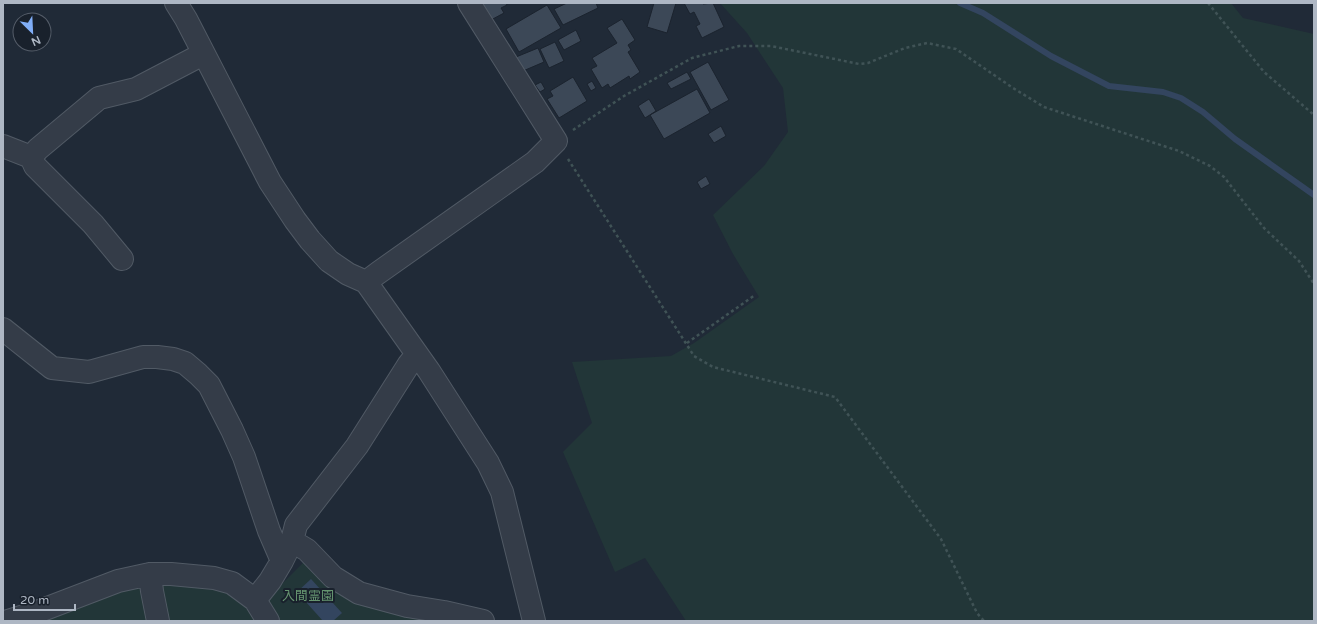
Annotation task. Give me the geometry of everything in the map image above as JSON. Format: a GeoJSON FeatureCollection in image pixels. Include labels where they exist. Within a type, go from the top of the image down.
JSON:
{"type":"FeatureCollection","features":[{"type":"Feature","properties":{"kind":"street"},"geometry":{"type":"LineString","coordinates":[[176,3],[186,19],[270,182],[295,220],[310,240],[329,261],[348,274],[366,282],[439,386],[488,463],[502,492],[534,621]]}},
{"type":"Feature","properties":{"kind":"street"},"geometry":{"type":"LineString","coordinates":[[366,282],[536,162],[556,141],[469,3]]}},
{"type":"Feature","properties":{"kind":"street"},"geometry":{"type":"LineString","coordinates":[[31,157],[38,149],[99,98],[136,89],[203,54]]}},
{"type":"Feature","properties":{"kind":"street"},"geometry":{"type":"LineString","coordinates":[[3,146],[31,157]]}},
{"type":"Feature","properties":{"kind":"street"},"geometry":{"type":"LineString","coordinates":[[31,157],[34,166],[93,224],[122,259]]}},
{"type":"Feature","properties":{"kind":"street"},"geometry":{"type":"LineString","coordinates":[[3,329],[52,368],[89,372],[143,357],[173,359],[185,363],[209,385],[238,444],[250,472],[269,531],[282,561]]}},
{"type":"Feature","properties":{"kind":"street"},"geometry":{"type":"LineString","coordinates":[[255,600],[270,581],[282,561],[292,541],[296,525],[357,446],[408,364],[417,354]]}},
{"type":"Feature","properties":{"kind":"street"},"geometry":{"type":"LineString","coordinates":[[292,541],[307,550],[333,577],[359,593],[407,606],[444,612],[483,621]]}},
{"type":"Feature","properties":{"kind":"street"},"geometry":{"type":"LineString","coordinates":[[150,574],[158,621]]}},
{"type":"Feature","properties":{"kind":"street"},"geometry":{"type":"LineString","coordinates":[[8,621],[37,612],[118,581],[150,574],[171,574],[214,578],[232,583],[255,600],[268,621]]}},
{"type":"Feature","properties":{"kind":"path"},"geometry":{"type":"LineString","coordinates":[[1208,3],[1264,72],[1314,115]]}},
{"type":"Feature","properties":{"kind":"path"},"geometry":{"type":"LineString","coordinates":[[984,621],[977,613],[941,539],[835,397],[713,367],[694,356],[556,141],[624,96],[692,58],[739,46],[771,46],[859,64],[868,63],[905,48],[927,43],[956,49],[1044,107],[1179,151],[1210,166],[1224,177],[1264,228],[1299,261],[1314,284]]}},
{"type":"Feature","properties":{"kind":"path"},"geometry":{"type":"LineString","coordinates":[[686,343],[755,295]]}},
{"type":"Feature","properties":{"kind":"green space"},"geometry":{"type":"Polygon","coordinates":[[[720,3],[1231,3],[1243,18],[1314,34],[1314,621],[686,621],[645,558],[615,572],[563,452],[592,423],[572,362],[671,356],[694,343],[759,297],[733,254],[713,215],[764,166],[788,132],[783,88],[747,33],[720,3]]]}},
{"type":"Feature","properties":{"kind":"green space","name":"入間霊園"},"geometry":{"type":"Polygon","coordinates":[[[308,558],[450,621],[33,621],[141,585],[166,584],[277,589],[308,558]]]}},
{"type":"Feature","properties":{"kind":"water"},"geometry":{"type":"Polygon","coordinates":[[[311,579],[342,613],[333,621],[323,621],[297,592],[311,579]]]}},
{"type":"Feature","properties":{"kind":"building"},"geometry":{"type":"Polygon","coordinates":[[[481,3],[506,3],[507,5],[501,8],[504,13],[491,20],[481,3]]]}},
{"type":"Feature","properties":{"kind":"building"},"geometry":{"type":"Polygon","coordinates":[[[567,3],[596,3],[598,8],[563,25],[554,9],[567,3]]]}},
{"type":"Feature","properties":{"kind":"building"},"geometry":{"type":"Polygon","coordinates":[[[654,3],[676,3],[667,33],[647,27],[654,3]]]}},
{"type":"Feature","properties":{"kind":"building"},"geometry":{"type":"Polygon","coordinates":[[[684,3],[713,3],[724,27],[702,38],[696,26],[700,24],[694,12],[690,14],[684,3]]]}},
{"type":"Feature","properties":{"kind":"building"},"geometry":{"type":"Polygon","coordinates":[[[547,5],[561,28],[519,52],[506,29],[547,5]]]}},
{"type":"Feature","properties":{"kind":"building"},"geometry":{"type":"Polygon","coordinates":[[[622,19],[635,40],[628,45],[631,50],[628,52],[640,72],[630,79],[629,76],[610,88],[608,84],[602,88],[591,69],[597,66],[592,58],[617,43],[607,28],[622,19]]]}},
{"type":"Feature","properties":{"kind":"building"},"geometry":{"type":"Polygon","coordinates":[[[576,30],[581,41],[564,50],[558,40],[576,30]]]}},
{"type":"Feature","properties":{"kind":"building"},"geometry":{"type":"Polygon","coordinates":[[[555,42],[564,61],[549,68],[540,49],[555,42]]]}},
{"type":"Feature","properties":{"kind":"building"},"geometry":{"type":"Polygon","coordinates":[[[538,48],[544,62],[523,71],[516,57],[538,48]]]}},
{"type":"Feature","properties":{"kind":"building"},"geometry":{"type":"Polygon","coordinates":[[[708,62],[729,100],[711,110],[690,72],[708,62]]]}},
{"type":"Feature","properties":{"kind":"building"},"geometry":{"type":"Polygon","coordinates":[[[687,72],[691,79],[671,89],[667,83],[687,72]]]}},
{"type":"Feature","properties":{"kind":"building"},"geometry":{"type":"Polygon","coordinates":[[[573,77],[587,101],[559,118],[547,99],[553,96],[550,91],[573,77]]]}},
{"type":"Feature","properties":{"kind":"building"},"geometry":{"type":"Polygon","coordinates":[[[592,81],[596,88],[591,91],[587,84],[592,81]]]}},
{"type":"Feature","properties":{"kind":"building"},"geometry":{"type":"Polygon","coordinates":[[[541,82],[545,89],[540,92],[535,85],[541,82]]]}},
{"type":"Feature","properties":{"kind":"building"},"geometry":{"type":"Polygon","coordinates":[[[697,89],[710,113],[664,139],[650,115],[697,89]]]}},
{"type":"Feature","properties":{"kind":"building"},"geometry":{"type":"Polygon","coordinates":[[[649,99],[656,111],[645,118],[638,106],[649,99]]]}},
{"type":"Feature","properties":{"kind":"building"},"geometry":{"type":"Polygon","coordinates":[[[721,126],[726,136],[714,143],[708,134],[721,126]]]}},
{"type":"Feature","properties":{"kind":"building"},"geometry":{"type":"Polygon","coordinates":[[[706,176],[710,184],[701,189],[697,182],[706,176]]]}},
{"type":"Feature","properties":{"kind":"waterway"},"geometry":{"type":"LineString","coordinates":[[960,3],[983,13],[1051,56],[1109,86],[1163,92],[1181,98],[1203,112],[1235,139],[1314,195]]}}]}
